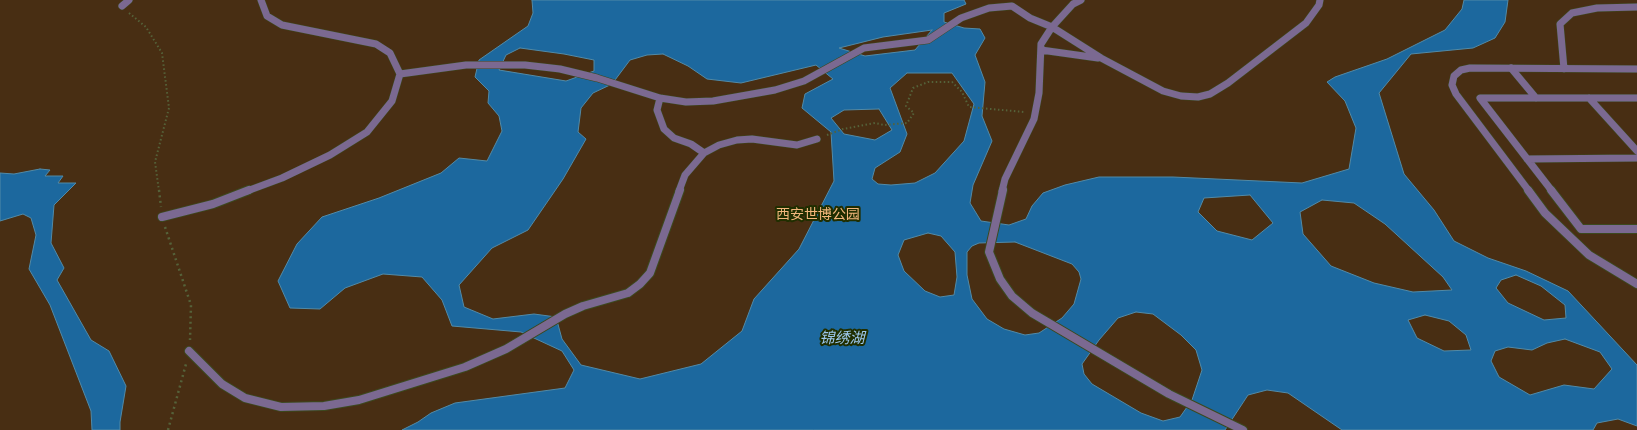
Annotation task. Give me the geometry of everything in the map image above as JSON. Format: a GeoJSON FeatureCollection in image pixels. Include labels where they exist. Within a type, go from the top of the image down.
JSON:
{"type":"FeatureCollection","features":[{"type":"Feature","properties":{"kind":"street"},"geometry":{"type":"LineString","coordinates":[[122,6],[129,0]]}},
{"type":"Feature","properties":{"kind":"street"},"geometry":{"type":"LineString","coordinates":[[162,217],[227,199],[282,178],[330,155],[367,132],[392,101],[400,74],[390,53],[376,44],[282,25],[267,16],[261,0]]}},
{"type":"Feature","properties":{"kind":"street"},"geometry":{"type":"LineString","coordinates":[[1081,0],[1073,4],[1052,27],[1041,44],[1039,93],[1035,114],[1005,179],[989,252],[1000,279],[1012,296],[1032,313],[1169,394],[1243,430]]}},
{"type":"Feature","properties":{"kind":"street"},"geometry":{"type":"LineString","coordinates":[[400,74],[466,65],[525,65],[560,69],[597,78],[660,98],[686,102],[712,101],[774,90],[804,81],[864,48],[928,40],[961,18],[989,8],[1011,3],[1030,18],[1052,27],[1101,58],[1163,91],[1181,96],[1198,97],[1210,94],[1228,83],[1306,23],[1319,5],[1320,0]]}},
{"type":"Feature","properties":{"kind":"street"},"geometry":{"type":"LineString","coordinates":[[1564,69],[1560,24],[1572,14],[1598,8],[1637,7]]}},
{"type":"Feature","properties":{"kind":"street"},"geometry":{"type":"LineString","coordinates":[[1041,50],[1101,58]]}},
{"type":"Feature","properties":{"kind":"street"},"geometry":{"type":"LineString","coordinates":[[1511,68],[1536,98]]}},
{"type":"Feature","properties":{"kind":"street"},"geometry":{"type":"LineString","coordinates":[[1637,69],[1511,68],[1461,70],[1454,76],[1452,85],[1456,94],[1545,213],[1562,231],[1589,255],[1637,284]]}},
{"type":"Feature","properties":{"kind":"street"},"geometry":{"type":"LineString","coordinates":[[660,98],[657,110],[664,129],[674,138],[691,144],[704,152]]}},
{"type":"Feature","properties":{"kind":"street"},"geometry":{"type":"LineString","coordinates":[[1637,98],[1480,98],[1581,229],[1637,229]]}},
{"type":"Feature","properties":{"kind":"street"},"geometry":{"type":"LineString","coordinates":[[1588,98],[1637,151]]}},
{"type":"Feature","properties":{"kind":"street"},"geometry":{"type":"LineString","coordinates":[[189,351],[228,387],[245,398],[281,407],[324,406],[359,400],[464,368],[506,349],[565,314],[583,306],[628,293],[640,284],[650,273],[685,175],[704,152],[719,145],[737,140],[752,139],[797,145],[817,139]]}},
{"type":"Feature","properties":{"kind":"street"},"geometry":{"type":"LineString","coordinates":[[1527,159],[1637,158]]}},
{"type":"Feature","properties":{"kind":"path"},"geometry":{"type":"LineString","coordinates":[[817,139],[843,129],[875,123],[884,125],[907,123],[914,113],[906,106],[913,88],[928,82],[952,82],[962,92],[969,107],[1020,110],[1035,114]]}},
{"type":"Feature","properties":{"kind":"green space","name":"西安世博公园"},"geometry":{"type":"Polygon","coordinates":[[[0,0],[1637,0],[1637,430],[0,430],[0,0]]]}},
{"type":"Feature","properties":{"kind":"water","name":"锦绣湖"},"geometry":{"type":"Polygon","coordinates":[[[532,0],[964,0],[966,4],[944,13],[944,22],[964,28],[980,29],[985,38],[975,55],[985,82],[982,116],[992,141],[973,185],[970,203],[981,221],[1009,225],[1026,219],[1032,206],[1043,193],[1065,185],[1099,177],[1173,177],[1302,183],[1349,169],[1356,128],[1345,101],[1327,82],[1335,77],[1387,59],[1445,30],[1462,9],[1464,0],[1508,0],[1505,22],[1495,38],[1473,48],[1411,54],[1379,93],[1404,174],[1434,210],[1454,241],[1488,258],[1526,271],[1568,291],[1637,365],[1637,426],[1618,419],[1597,423],[1593,430],[1342,430],[1288,393],[1267,390],[1248,395],[1225,430],[402,430],[431,413],[455,403],[565,388],[574,370],[562,351],[521,332],[452,326],[442,300],[422,277],[383,274],[345,288],[320,309],[290,308],[278,281],[297,244],[322,217],[379,198],[441,173],[459,158],[487,161],[502,131],[499,116],[488,103],[489,91],[475,77],[479,60],[528,26],[533,13],[532,0]],[[932,30],[883,37],[839,48],[865,56],[915,50],[932,30]],[[520,48],[506,55],[499,70],[566,81],[594,71],[594,60],[520,48]],[[663,54],[647,55],[630,60],[612,84],[593,93],[581,108],[578,132],[586,139],[563,179],[528,230],[492,248],[459,285],[464,307],[493,319],[534,314],[556,317],[562,339],[581,365],[640,379],[701,364],[742,331],[754,299],[799,249],[834,181],[831,132],[802,108],[805,94],[833,79],[816,65],[741,83],[707,79],[688,66],[663,54]],[[907,73],[890,88],[907,134],[900,152],[875,168],[872,179],[878,184],[891,185],[915,183],[935,173],[964,141],[974,104],[952,73],[907,73]],[[879,109],[844,110],[831,118],[844,134],[875,140],[892,130],[879,109]],[[1250,195],[1204,198],[1198,212],[1217,231],[1252,240],[1273,223],[1250,195]],[[1322,200],[1300,212],[1303,234],[1331,266],[1374,283],[1413,292],[1452,290],[1443,277],[1385,224],[1354,203],[1322,200]],[[928,233],[904,240],[898,255],[904,271],[925,291],[940,297],[954,295],[957,277],[955,252],[941,236],[928,233]],[[1015,242],[979,243],[972,246],[967,252],[967,275],[972,299],[987,319],[1004,329],[1025,335],[1039,333],[1062,318],[1074,304],[1081,279],[1079,272],[1072,264],[1015,242]],[[1516,275],[1501,280],[1496,288],[1508,303],[1544,320],[1566,318],[1565,305],[1541,286],[1516,275]],[[1136,312],[1118,318],[1099,340],[1082,364],[1084,374],[1092,384],[1141,413],[1163,421],[1180,417],[1192,400],[1202,370],[1196,350],[1181,335],[1153,314],[1136,312]],[[1425,315],[1408,320],[1417,338],[1444,351],[1471,350],[1466,335],[1449,321],[1425,315]],[[1565,339],[1547,343],[1532,350],[1508,347],[1495,351],[1491,361],[1499,377],[1530,395],[1564,385],[1594,389],[1612,369],[1600,352],[1565,339]]]}},
{"type":"Feature","properties":{"kind":"water"},"geometry":{"type":"Polygon","coordinates":[[[40,169],[50,170],[45,176],[63,176],[58,183],[76,183],[54,205],[51,243],[64,268],[57,280],[91,340],[109,351],[126,386],[120,430],[92,430],[91,411],[50,305],[29,269],[36,235],[31,218],[23,214],[0,221],[0,173],[14,174],[40,169]]]}}]}
